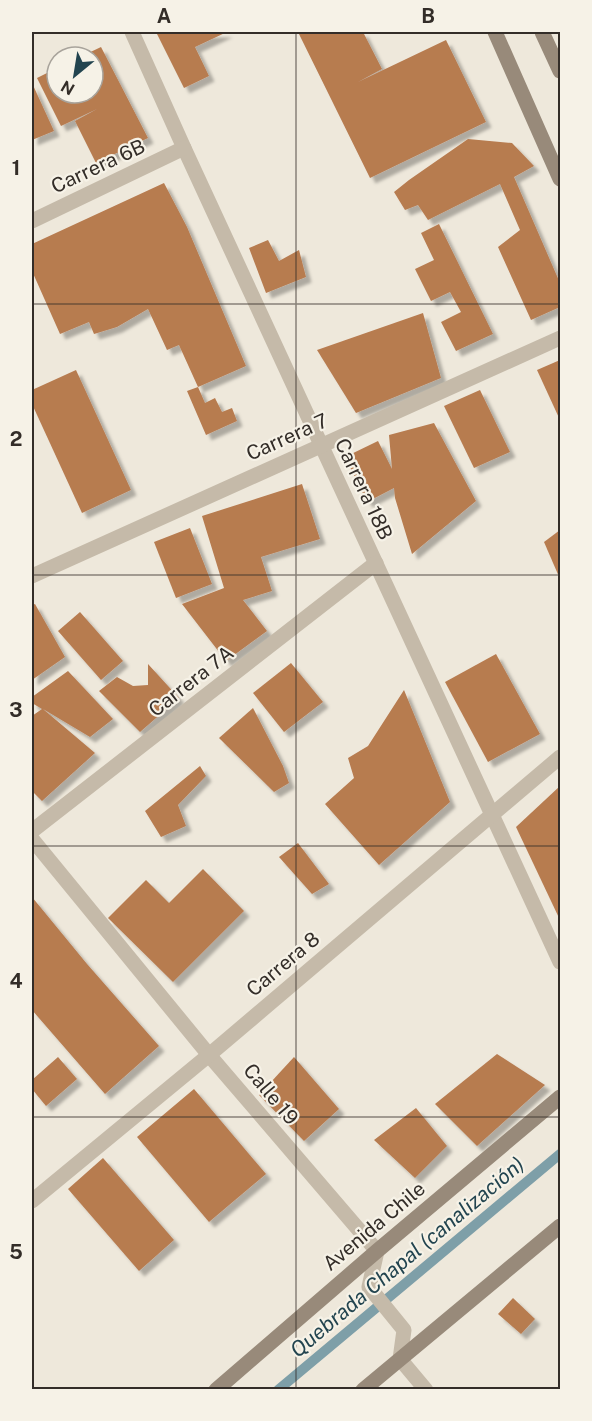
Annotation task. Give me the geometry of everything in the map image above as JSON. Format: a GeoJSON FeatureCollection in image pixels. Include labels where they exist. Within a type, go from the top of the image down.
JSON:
{"type":"FeatureCollection","features":[{"type":"Feature","properties":{"kind":"main road"},"geometry":{"type":"LineString","coordinates":[[495,32],[561,179]]}},
{"type":"Feature","properties":{"kind":"main road"},"geometry":{"type":"LineString","coordinates":[[542,32],[561,71]]}},
{"type":"Feature","properties":{"kind":"main road","name":"Avenida Chile"},"geometry":{"type":"LineString","coordinates":[[216,1389],[376,1251],[561,1097]]}},
{"type":"Feature","properties":{"kind":"main road"},"geometry":{"type":"LineString","coordinates":[[363,1389],[561,1226]]}},
{"type":"Feature","properties":{"kind":"street","name":"Carrera 18B"},"geometry":{"type":"LineString","coordinates":[[132,32],[183,148],[561,962]]}},
{"type":"Feature","properties":{"kind":"street","name":"Carrera 6B"},"geometry":{"type":"LineString","coordinates":[[32,221],[183,148]]}},
{"type":"Feature","properties":{"kind":"street","name":"Carrera 7"},"geometry":{"type":"LineString","coordinates":[[32,576],[561,338]]}},
{"type":"Feature","properties":{"kind":"street","name":"Carrera 7A"},"geometry":{"type":"LineString","coordinates":[[32,831],[376,563]]}},
{"type":"Feature","properties":{"kind":"street","name":"Carrera 8"},"geometry":{"type":"LineString","coordinates":[[32,1201],[210,1055],[561,757]]}},
{"type":"Feature","properties":{"kind":"street","name":"Calle 19"},"geometry":{"type":"LineString","coordinates":[[32,839],[210,1055],[376,1251]]}},
{"type":"Feature","properties":{"kind":"street"},"geometry":{"type":"LineString","coordinates":[[376,1251],[369,1287],[404,1330],[400,1359],[426,1389]]}},
{"type":"Feature","properties":{"kind":"building"},"geometry":{"type":"Polygon","coordinates":[[[156,32],[227,32],[195,47],[209,76],[184,88],[156,32]]]}},
{"type":"Feature","properties":{"kind":"building"},"geometry":{"type":"Polygon","coordinates":[[[298,32],[363,32],[382,69],[358,82],[446,40],[486,122],[370,178],[298,32]]]}},
{"type":"Feature","properties":{"kind":"building"},"geometry":{"type":"Polygon","coordinates":[[[105,55],[148,138],[96,163],[75,121],[97,109],[61,126],[50,105],[105,105],[105,55]]]}},
{"type":"Feature","properties":{"kind":"building"},"geometry":{"type":"Polygon","coordinates":[[[45,74],[45,94],[37,78],[45,74]]]}},
{"type":"Feature","properties":{"kind":"building"},"geometry":{"type":"Polygon","coordinates":[[[32,83],[54,131],[32,140],[32,83]]]}},
{"type":"Feature","properties":{"kind":"building"},"geometry":{"type":"Polygon","coordinates":[[[468,139],[512,143],[534,166],[514,177],[560,283],[560,307],[531,320],[498,247],[520,230],[500,184],[428,220],[418,205],[405,210],[394,192],[468,139]]]}},
{"type":"Feature","properties":{"kind":"building"},"geometry":{"type":"Polygon","coordinates":[[[164,183],[187,227],[246,366],[198,387],[179,345],[167,350],[148,309],[117,327],[94,334],[89,322],[60,334],[32,271],[32,244],[164,183]]]}},
{"type":"Feature","properties":{"kind":"building"},"geometry":{"type":"Polygon","coordinates":[[[439,224],[493,334],[456,351],[441,322],[461,312],[450,292],[431,301],[415,269],[434,260],[421,233],[439,224]]]}},
{"type":"Feature","properties":{"kind":"building"},"geometry":{"type":"Polygon","coordinates":[[[268,240],[279,261],[299,250],[306,277],[266,293],[249,248],[268,240]]]}},
{"type":"Feature","properties":{"kind":"building"},"geometry":{"type":"Polygon","coordinates":[[[423,313],[441,378],[356,413],[317,350],[423,313]]]}},
{"type":"Feature","properties":{"kind":"building"},"geometry":{"type":"Polygon","coordinates":[[[560,360],[560,420],[537,370],[560,360]]]}},
{"type":"Feature","properties":{"kind":"building"},"geometry":{"type":"Polygon","coordinates":[[[76,370],[131,490],[82,513],[32,404],[32,390],[76,370]]]}},
{"type":"Feature","properties":{"kind":"building"},"geometry":{"type":"Polygon","coordinates":[[[198,387],[205,403],[215,398],[222,412],[232,408],[237,421],[206,435],[187,391],[198,387]]]}},
{"type":"Feature","properties":{"kind":"building"},"geometry":{"type":"Polygon","coordinates":[[[480,390],[510,452],[474,468],[444,406],[480,390]]]}},
{"type":"Feature","properties":{"kind":"building"},"geometry":{"type":"Polygon","coordinates":[[[434,423],[476,501],[412,554],[394,488],[367,502],[345,457],[378,441],[392,469],[389,435],[434,423]]]}},
{"type":"Feature","properties":{"kind":"building"},"geometry":{"type":"Polygon","coordinates":[[[302,484],[320,539],[261,557],[272,591],[243,600],[267,631],[226,661],[182,604],[224,588],[202,516],[302,484]]]}},
{"type":"Feature","properties":{"kind":"building"},"geometry":{"type":"Polygon","coordinates":[[[190,528],[212,584],[176,598],[154,542],[190,528]]]}},
{"type":"Feature","properties":{"kind":"building"},"geometry":{"type":"Polygon","coordinates":[[[560,530],[560,579],[544,542],[560,530]]]}},
{"type":"Feature","properties":{"kind":"building"},"geometry":{"type":"Polygon","coordinates":[[[35,604],[65,657],[32,680],[32,605],[35,604]]]}},
{"type":"Feature","properties":{"kind":"building"},"geometry":{"type":"Polygon","coordinates":[[[80,612],[123,661],[101,680],[58,631],[80,612]]]}},
{"type":"Feature","properties":{"kind":"building"},"geometry":{"type":"Polygon","coordinates":[[[496,654],[540,734],[488,762],[445,682],[496,654]]]}},
{"type":"Feature","properties":{"kind":"building"},"geometry":{"type":"Polygon","coordinates":[[[291,663],[323,702],[284,732],[253,693],[291,663]]]}},
{"type":"Feature","properties":{"kind":"building"},"geometry":{"type":"Polygon","coordinates":[[[148,664],[179,698],[140,732],[99,691],[117,677],[133,686],[148,685],[148,664]]]}},
{"type":"Feature","properties":{"kind":"building"},"geometry":{"type":"Polygon","coordinates":[[[68,671],[113,719],[90,737],[43,709],[95,753],[42,801],[32,791],[32,716],[42,709],[32,703],[32,697],[68,671]]]}},
{"type":"Feature","properties":{"kind":"building"},"geometry":{"type":"Polygon","coordinates":[[[404,690],[450,802],[379,865],[325,804],[354,778],[348,758],[368,746],[404,690]]]}},
{"type":"Feature","properties":{"kind":"building"},"geometry":{"type":"Polygon","coordinates":[[[253,708],[283,766],[289,783],[274,792],[219,738],[253,708]]]}},
{"type":"Feature","properties":{"kind":"building"},"geometry":{"type":"Polygon","coordinates":[[[200,766],[206,776],[178,805],[186,826],[161,837],[145,811],[200,766]]]}},
{"type":"Feature","properties":{"kind":"building"},"geometry":{"type":"Polygon","coordinates":[[[560,786],[560,920],[516,827],[560,786]]]}},
{"type":"Feature","properties":{"kind":"building"},"geometry":{"type":"Polygon","coordinates":[[[298,843],[329,884],[312,894],[279,857],[298,843]]]}},
{"type":"Feature","properties":{"kind":"building"},"geometry":{"type":"Polygon","coordinates":[[[203,869],[244,911],[173,982],[108,918],[146,880],[169,903],[203,869]]]}},
{"type":"Feature","properties":{"kind":"building"},"geometry":{"type":"Polygon","coordinates":[[[32,897],[159,1046],[105,1094],[32,1010],[32,897]]]}},
{"type":"Feature","properties":{"kind":"building"},"geometry":{"type":"Polygon","coordinates":[[[497,1054],[545,1085],[477,1146],[435,1104],[497,1054]]]}},
{"type":"Feature","properties":{"kind":"building"},"geometry":{"type":"Polygon","coordinates":[[[58,1057],[77,1079],[46,1106],[32,1089],[32,1080],[58,1057]]]}},
{"type":"Feature","properties":{"kind":"building"},"geometry":{"type":"Polygon","coordinates":[[[294,1057],[339,1109],[304,1141],[259,1095],[294,1057]]]}},
{"type":"Feature","properties":{"kind":"building"},"geometry":{"type":"Polygon","coordinates":[[[194,1089],[266,1174],[209,1222],[137,1137],[194,1089]]]}},
{"type":"Feature","properties":{"kind":"building"},"geometry":{"type":"Polygon","coordinates":[[[416,1108],[447,1146],[415,1178],[374,1140],[416,1108]]]}},
{"type":"Feature","properties":{"kind":"building"},"geometry":{"type":"Polygon","coordinates":[[[103,1158],[174,1240],[139,1271],[68,1189],[103,1158]]]}},
{"type":"Feature","properties":{"kind":"building"},"geometry":{"type":"Polygon","coordinates":[[[513,1298],[535,1319],[521,1334],[498,1314],[513,1298]]]}},
{"type":"Feature","properties":{"kind":"waterway","name":"Quebrada Chapal (canalización)"},"geometry":{"type":"LineString","coordinates":[[278,1390],[560,1154]]}}]}
